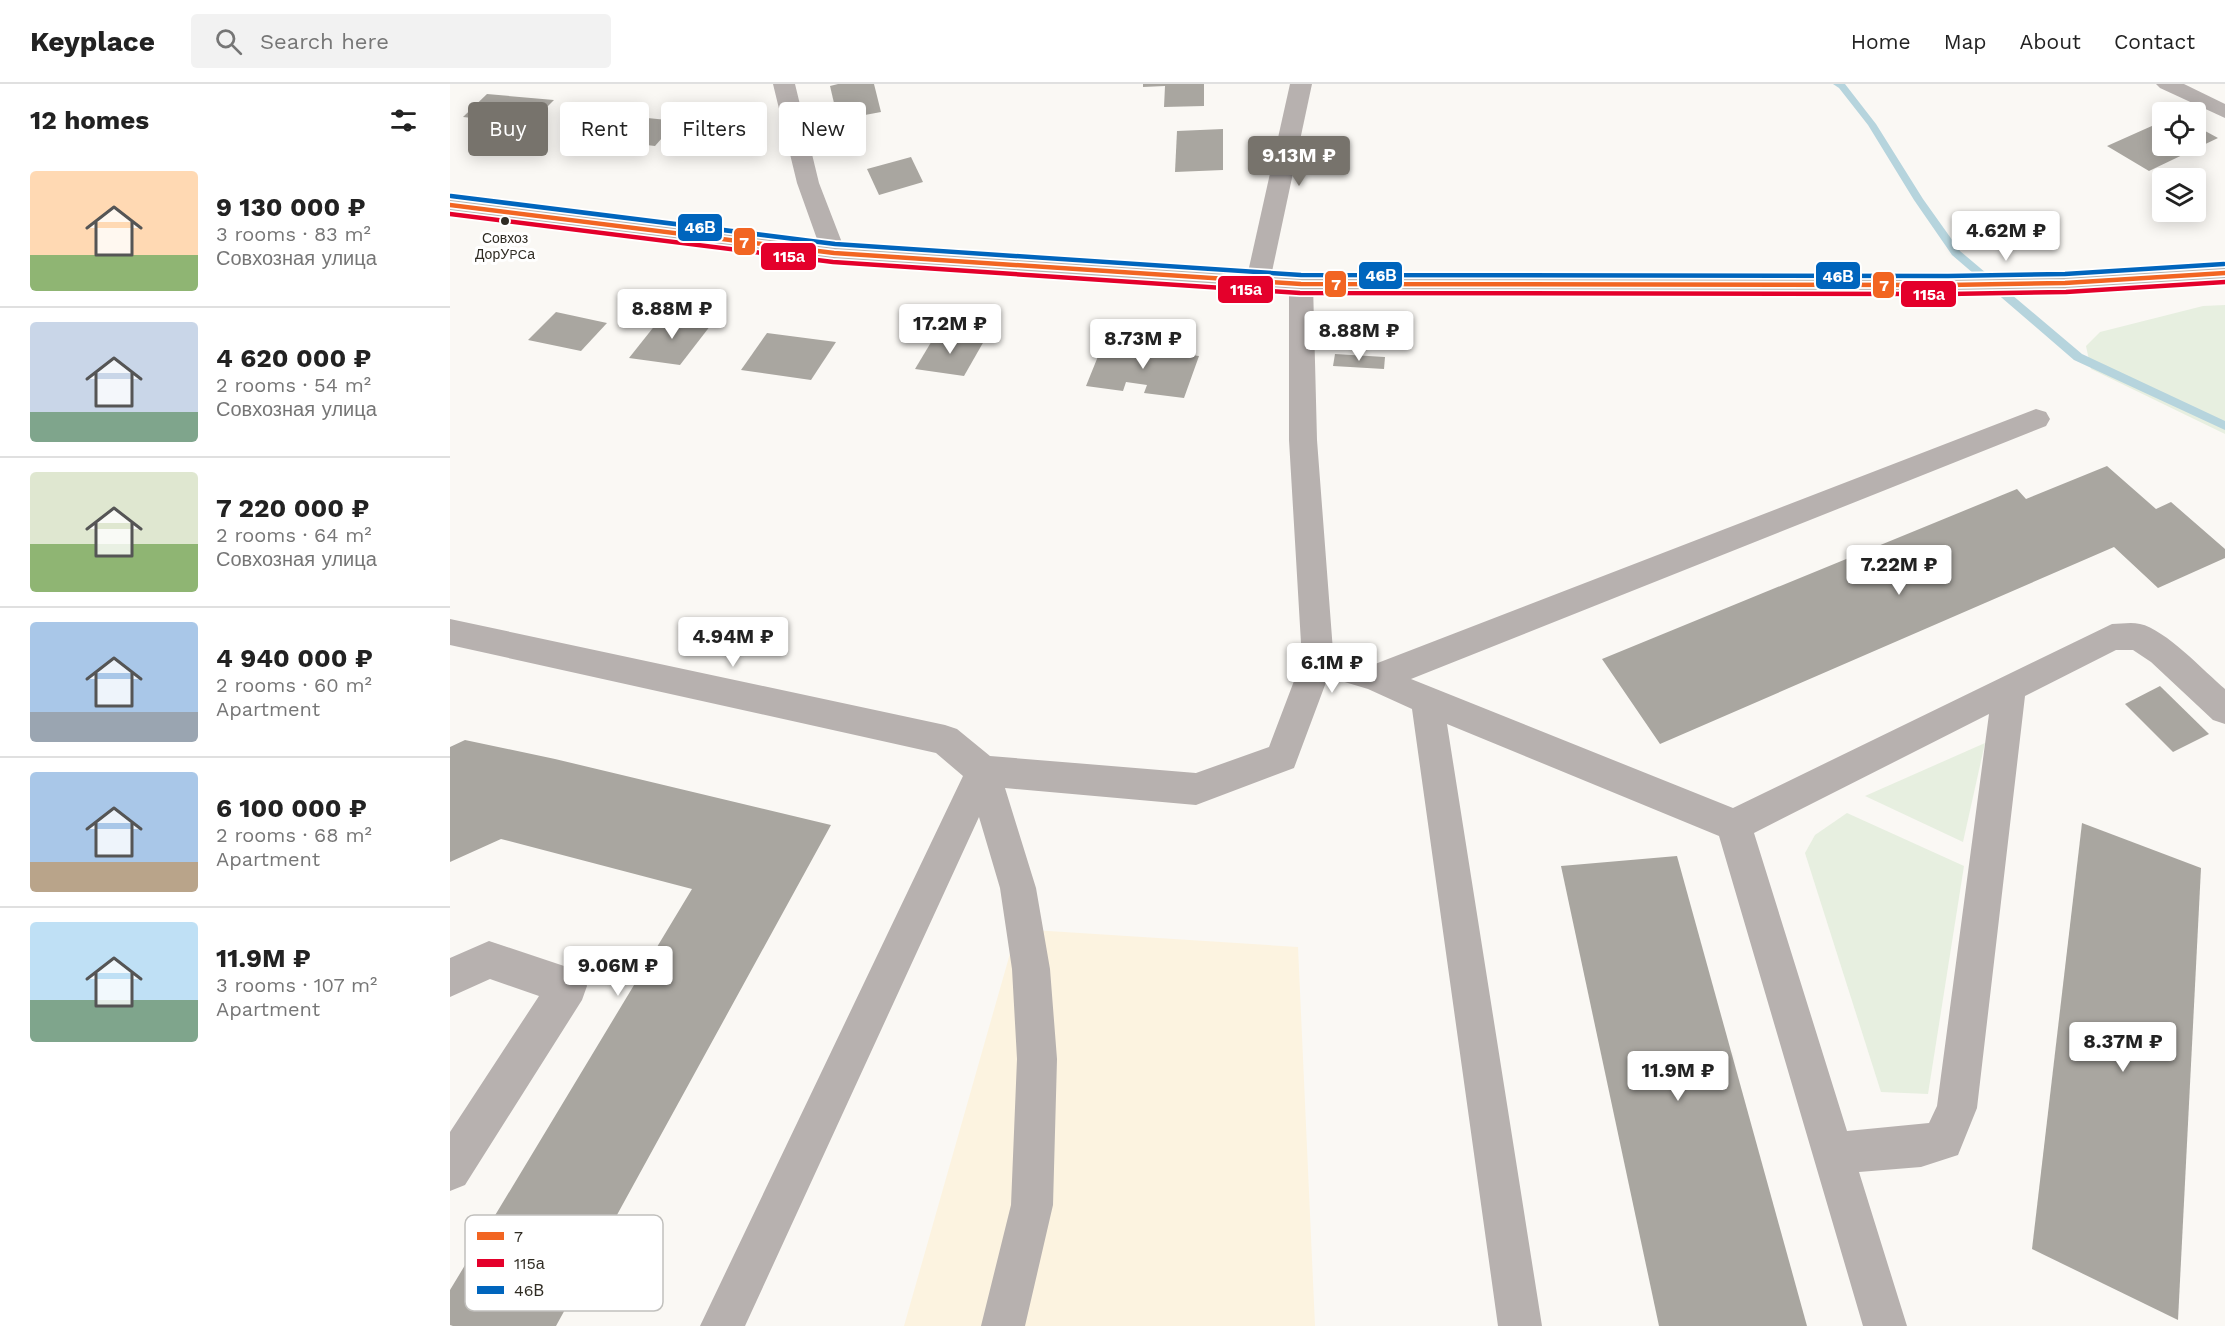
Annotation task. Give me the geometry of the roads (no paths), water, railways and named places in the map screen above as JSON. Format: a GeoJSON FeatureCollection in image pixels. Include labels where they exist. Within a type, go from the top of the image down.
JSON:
{"type":"FeatureCollection","features":[{"type":"Feature","properties":{"kind":"main road"},"geometry":{"type":"LineString","coordinates":[[450,205],[834,253],[1301,284],[1948,285],[2065,283],[2225,273]]}},
{"type":"Feature","properties":{"kind":"street"},"geometry":{"type":"LineString","coordinates":[[784,84],[807,183],[834,253]]}},
{"type":"Feature","properties":{"kind":"street"},"geometry":{"type":"LineString","coordinates":[[1258,281],[1301,84]]}},
{"type":"Feature","properties":{"kind":"street"},"geometry":{"type":"LineString","coordinates":[[2167,84],[2225,112]]}},
{"type":"Feature","properties":{"kind":"street"},"geometry":{"type":"LineString","coordinates":[[983,771],[1196,789],[1282,757],[1318,660],[1303,440],[1301,284]]}},
{"type":"Feature","properties":{"kind":"street"},"geometry":{"type":"LineString","coordinates":[[1376,678],[2036,419]]}},
{"type":"Feature","properties":{"kind":"street"},"geometry":{"type":"LineString","coordinates":[[450,632],[945,740],[983,771],[1018,888],[1031,969],[1037,1059],[1032,1205],[1003,1326]]}},
{"type":"Feature","properties":{"kind":"street"},"geometry":{"type":"LineString","coordinates":[[1318,660],[1376,678],[1427,701],[1734,825],[2112,637],[2139,637],[2162,653],[2225,710]]}},
{"type":"Feature","properties":{"kind":"street"},"geometry":{"type":"LineString","coordinates":[[1832,1153],[1921,1146],[1943,1140],[1957,1108],[2009,690]]}},
{"type":"Feature","properties":{"kind":"street"},"geometry":{"type":"LineString","coordinates":[[1427,701],[1520,1326]]}},
{"type":"Feature","properties":{"kind":"street"},"geometry":{"type":"LineString","coordinates":[[722,1326],[983,771]]}},
{"type":"Feature","properties":{"kind":"street"},"geometry":{"type":"LineString","coordinates":[[1734,825],[1885,1326]]}},
{"type":"Feature","properties":{"kind":"street"},"geometry":{"type":"LineString","coordinates":[[450,978],[489,960],[568,986],[450,1170]]}},
{"type":"Feature","properties":{"kind":"waterway"},"geometry":{"type":"LineString","coordinates":[[1837,84],[1842,86],[1872,124],[1919,200],[1956,253],[2078,357],[2225,426]]}},
{"type":"Feature","properties":{"kind":"place","name":"Совхоз ДорУPCа"},"geometry":{"type":"Point","coordinates":[505,221]}}]}
